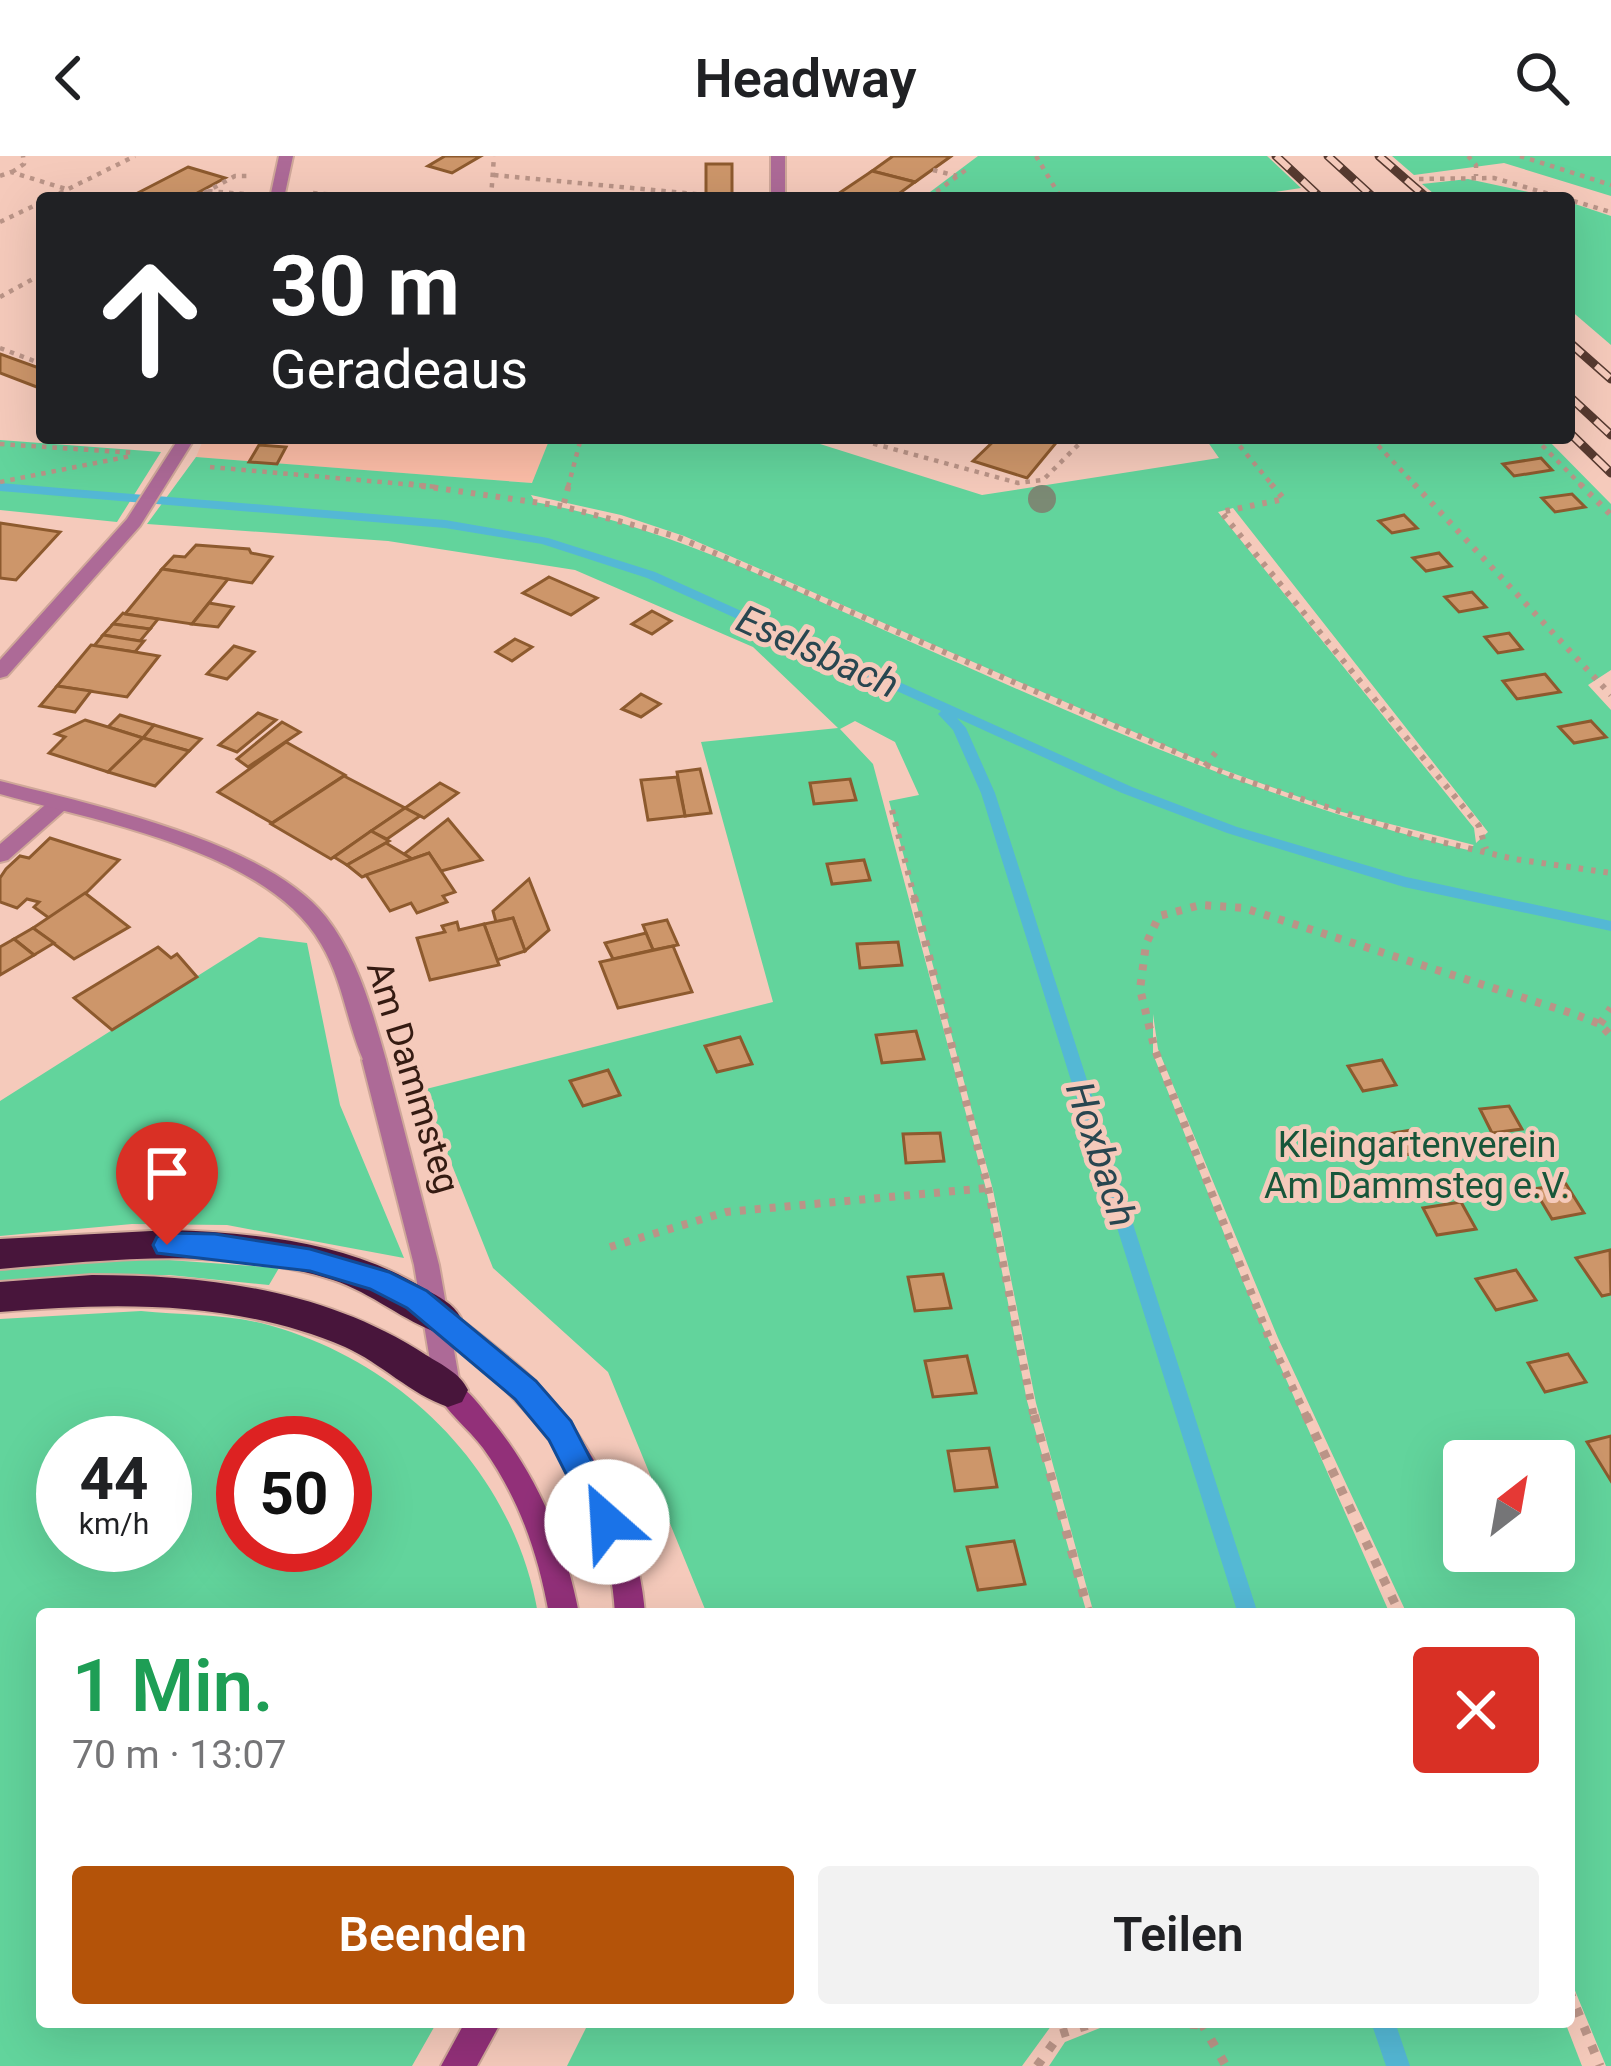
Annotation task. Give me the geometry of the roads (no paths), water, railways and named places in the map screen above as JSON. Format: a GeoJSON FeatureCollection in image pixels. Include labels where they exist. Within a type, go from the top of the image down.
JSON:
{"type":"FeatureCollection","features":[{"type":"Feature","properties":{"kind":"highway"},"geometry":{"type":"LineString","coordinates":[[0,1254],[120,1245],[215,1245],[310,1260],[379,1280],[441,1318]]}},
{"type":"Feature","properties":{"kind":"highway"},"geometry":{"type":"LineString","coordinates":[[0,1297],[89,1288],[177,1290],[251,1301],[315,1318],[367,1339],[448,1390]]}},
{"type":"Feature","properties":{"kind":"main road"},"geometry":{"type":"LineString","coordinates":[[441,1318],[526,1390],[560,1431],[598,1499],[616,1544],[629,1608]]}},
{"type":"Feature","properties":{"kind":"main road"},"geometry":{"type":"LineString","coordinates":[[448,1390],[479,1421],[515,1470],[543,1526],[563,1608]]}},
{"type":"Feature","properties":{"kind":"main road"},"geometry":{"type":"LineString","coordinates":[[458,2066],[480,2028]]}},
{"type":"Feature","properties":{"kind":"street"},"geometry":{"type":"LineString","coordinates":[[279,192],[286,156]]}},
{"type":"Feature","properties":{"kind":"street"},"geometry":{"type":"LineString","coordinates":[[778,156],[778,192]]}},
{"type":"Feature","properties":{"kind":"street"},"geometry":{"type":"LineString","coordinates":[[0,672],[134,522],[184,444]]}},
{"type":"Feature","properties":{"kind":"street","name":"Am Dammsteg"},"geometry":{"type":"LineString","coordinates":[[0,788],[224,859],[269,880],[308,910],[344,966],[374,1060],[441,1318],[448,1390]]}},
{"type":"Feature","properties":{"kind":"street"},"geometry":{"type":"LineString","coordinates":[[0,855],[59,804]]}},
{"type":"Feature","properties":{"kind":"waterway","name":"Eselsbach"},"geometry":{"type":"LineString","coordinates":[[0,487],[445,524],[544,541],[651,575],[1127,790],[1232,830],[1404,882],[1611,926]]}},
{"type":"Feature","properties":{"kind":"waterway","name":"Hoxbach"},"geometry":{"type":"LineString","coordinates":[[945,714],[959,728],[988,793],[1246,1608]]}},
{"type":"Feature","properties":{"kind":"waterway","name":"Hoxbach"},"geometry":{"type":"LineString","coordinates":[[1385,2028],[1398,2066]]}},
{"type":"Feature","properties":{"kind":"railway"},"geometry":{"type":"LineString","coordinates":[[1276,156],[1315,192]]}},
{"type":"Feature","properties":{"kind":"railway"},"geometry":{"type":"LineString","coordinates":[[1328,156],[1367,192]]}},
{"type":"Feature","properties":{"kind":"railway"},"geometry":{"type":"LineString","coordinates":[[1379,156],[1420,192]]}},
{"type":"Feature","properties":{"kind":"railway"},"geometry":{"type":"LineString","coordinates":[[1575,347],[1611,379]]}},
{"type":"Feature","properties":{"kind":"railway"},"geometry":{"type":"LineString","coordinates":[[1575,402],[1611,435]]}},
{"type":"Feature","properties":{"kind":"railway"},"geometry":{"type":"LineString","coordinates":[[1575,438],[1611,473]]}},
{"type":"Feature","properties":{"kind":"park label","name":"Kleingartenverein Am Dammsteg e.V."},"geometry":{"type":"Point","coordinates":[1417,1164]}}]}
